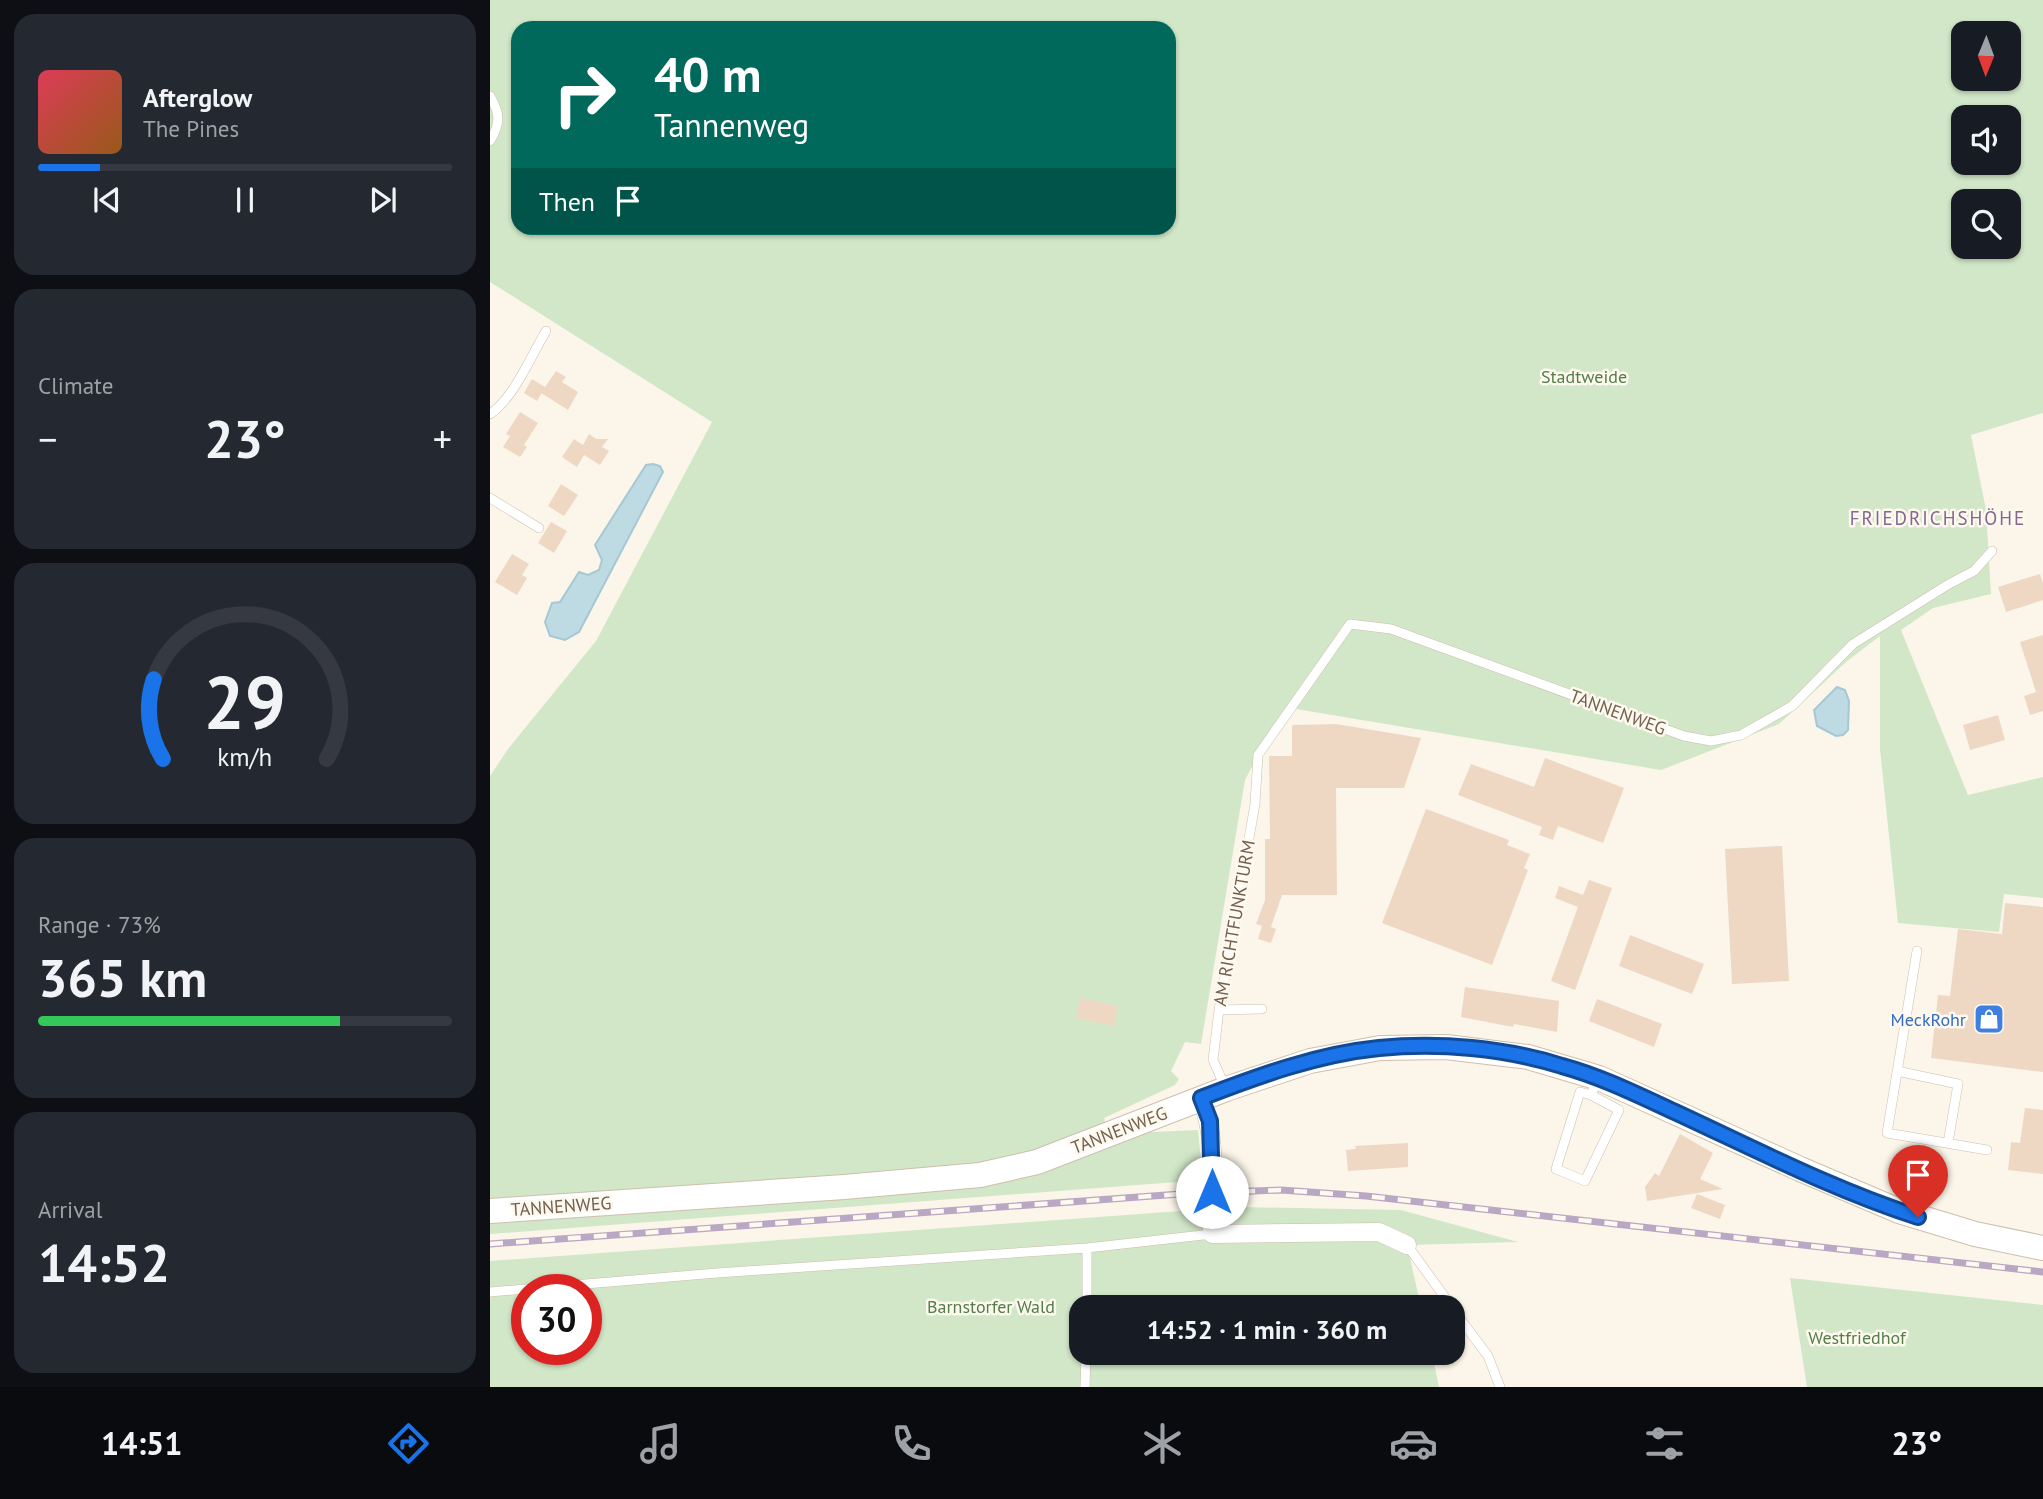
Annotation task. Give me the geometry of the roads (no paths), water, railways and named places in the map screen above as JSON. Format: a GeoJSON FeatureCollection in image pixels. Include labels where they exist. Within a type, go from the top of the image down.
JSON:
{"type":"FeatureCollection","features":[{"type":"Feature","properties":{"kind":"street","name":"TANNENWEG"},"geometry":{"type":"LineString","coordinates":[[490,1211],[980,1175],[1037,1162],[1201,1098],[1310,1061],[1350,1052],[1413,1046],[1491,1051],[1561,1065],[1595,1086],[1887,1206],[1975,1234],[2043,1248]]}},
{"type":"Feature","properties":{"kind":"street"},"geometry":{"type":"LineString","coordinates":[[1201,1098],[1210,1121],[1212,1143],[1212,1234],[1379,1232],[1407,1245]]}},
{"type":"Feature","properties":{"kind":"lane"},"geometry":{"type":"LineString","coordinates":[[490,96],[498,109],[499,120],[497,130],[490,141]]}},
{"type":"Feature","properties":{"kind":"lane"},"geometry":{"type":"LineString","coordinates":[[490,414],[500,408],[546,331]]}},
{"type":"Feature","properties":{"kind":"lane"},"geometry":{"type":"LineString","coordinates":[[490,499],[539,528]]}},
{"type":"Feature","properties":{"kind":"lane","name":"TANNENWEG"},"geometry":{"type":"LineString","coordinates":[[1258,755],[1350,624],[1391,629],[1684,736],[1711,741],[1741,735],[1793,706],[1853,644],[1974,571],[1992,551]]}},
{"type":"Feature","properties":{"kind":"lane","name":"AM RICHTFUNKTURM"},"geometry":{"type":"LineString","coordinates":[[1226,1089],[1213,1060],[1219,1010],[1255,804],[1258,755]]}},
{"type":"Feature","properties":{"kind":"lane"},"geometry":{"type":"LineString","coordinates":[[1917,951],[1887,1133],[1987,1150]]}},
{"type":"Feature","properties":{"kind":"lane"},"geometry":{"type":"LineString","coordinates":[[1219,1010],[1262,1009]]}},
{"type":"Feature","properties":{"kind":"lane"},"geometry":{"type":"LineString","coordinates":[[1897,1071],[1958,1084],[1948,1143]]}},
{"type":"Feature","properties":{"kind":"lane"},"geometry":{"type":"LineString","coordinates":[[1595,1086],[1619,1110],[1584,1181],[1556,1169],[1580,1092],[1595,1086]]}},
{"type":"Feature","properties":{"kind":"lane"},"geometry":{"type":"LineString","coordinates":[[490,1292],[718,1273],[1087,1248],[1212,1234]]}},
{"type":"Feature","properties":{"kind":"lane"},"geometry":{"type":"LineString","coordinates":[[1407,1245],[1443,1295]]}},
{"type":"Feature","properties":{"kind":"lane"},"geometry":{"type":"LineString","coordinates":[[1087,1248],[1087,1295]]}},
{"type":"Feature","properties":{"kind":"lane"},"geometry":{"type":"LineString","coordinates":[[1465,1325],[1488,1356],[1500,1387]]}},
{"type":"Feature","properties":{"kind":"lane"},"geometry":{"type":"LineString","coordinates":[[1085,1387],[1086,1365]]}},
{"type":"Feature","properties":{"kind":"water"},"geometry":{"type":"Polygon","coordinates":[[[646,465],[660,466],[663,472],[579,632],[565,640],[550,636],[545,622],[552,603],[560,602],[579,572],[588,575],[599,570],[602,560],[595,545],[646,465]]]}},
{"type":"Feature","properties":{"kind":"water"},"geometry":{"type":"Polygon","coordinates":[[[1837,687],[1845,690],[1849,701],[1848,730],[1843,735],[1836,736],[1817,726],[1814,710],[1837,687]]]}},
{"type":"Feature","properties":{"kind":"railway"},"geometry":{"type":"LineString","coordinates":[[490,1244],[1180,1194],[1281,1190],[1366,1196],[2043,1272]]}},
{"type":"Feature","properties":{"kind":"place","name":"MeckRohr"},"geometry":{"type":"Point","coordinates":[1989,1019]}},
{"type":"Feature","properties":{"kind":"district","name":"FRIEDRICHSHÖHE"},"geometry":{"type":"Point","coordinates":[1938,518]}},
{"type":"Feature","properties":{"kind":"park label","name":"Stadtweide"},"geometry":{"type":"Point","coordinates":[1584,376]}},
{"type":"Feature","properties":{"kind":"park label","name":"Barnstorfer Wald"},"geometry":{"type":"Point","coordinates":[991,1306]}},
{"type":"Feature","properties":{"kind":"park label","name":"Westfriedhof"},"geometry":{"type":"Point","coordinates":[1857,1337]}}]}
